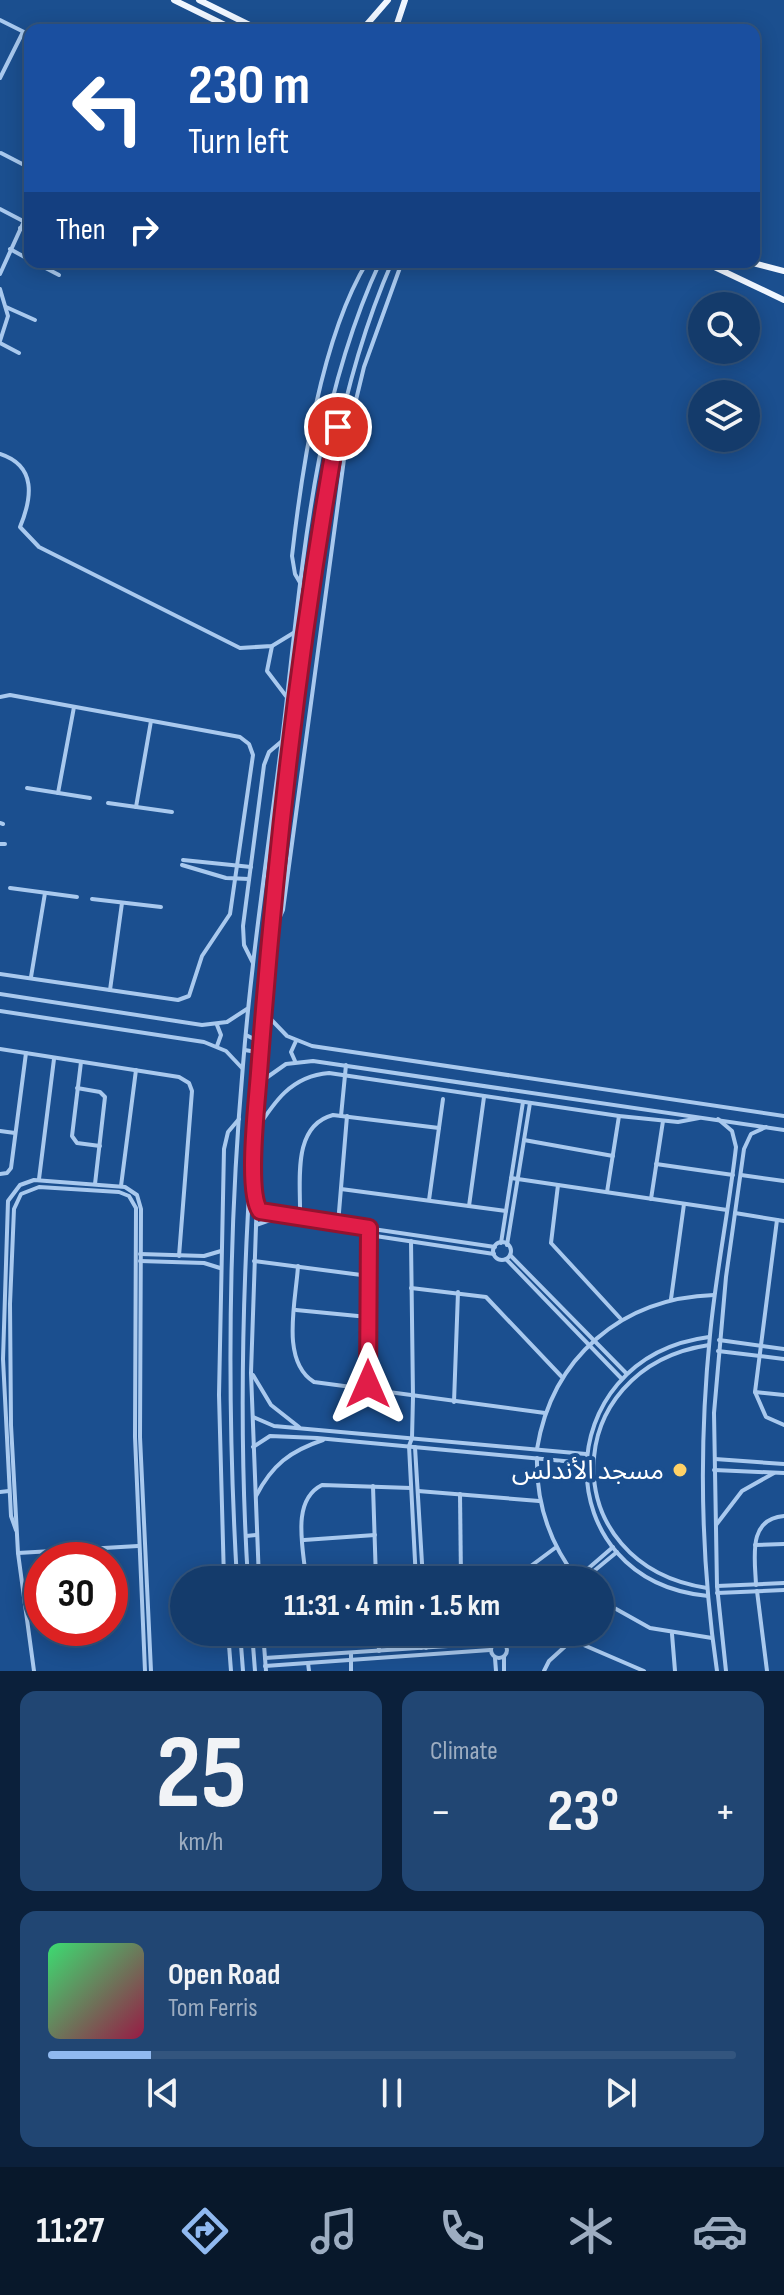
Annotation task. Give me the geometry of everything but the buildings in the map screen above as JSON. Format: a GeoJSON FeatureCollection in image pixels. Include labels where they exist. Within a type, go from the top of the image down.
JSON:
{"type":"FeatureCollection","features":[{"type":"Feature","properties":{"kind":"main road"},"geometry":{"type":"LineString","coordinates":[[174,0],[223,24]]}},
{"type":"Feature","properties":{"kind":"main road"},"geometry":{"type":"LineString","coordinates":[[199,0],[248,24]]}},
{"type":"Feature","properties":{"kind":"main road"},"geometry":{"type":"LineString","coordinates":[[370,24],[388,0]]}},
{"type":"Feature","properties":{"kind":"main road"},"geometry":{"type":"LineString","coordinates":[[397,24],[405,0]]}},
{"type":"Feature","properties":{"kind":"main road"},"geometry":{"type":"LineString","coordinates":[[760,265],[784,271]]}},
{"type":"Feature","properties":{"kind":"main road"},"geometry":{"type":"LineString","coordinates":[[717,268],[784,300]]}},
{"type":"Feature","properties":{"kind":"street"},"geometry":{"type":"LineString","coordinates":[[0,20],[23,32],[0,78]]}},
{"type":"Feature","properties":{"kind":"street"},"geometry":{"type":"LineString","coordinates":[[1,153],[24,165]]}},
{"type":"Feature","properties":{"kind":"street"},"geometry":{"type":"LineString","coordinates":[[0,209],[23,221],[0,270]]}},
{"type":"Feature","properties":{"kind":"street"},"geometry":{"type":"LineString","coordinates":[[20,228],[24,230]]}},
{"type":"Feature","properties":{"kind":"street"},"geometry":{"type":"LineString","coordinates":[[10,249],[24,257]]}},
{"type":"Feature","properties":{"kind":"street"},"geometry":{"type":"LineString","coordinates":[[46,268],[59,275]]}},
{"type":"Feature","properties":{"kind":"street"},"geometry":{"type":"LineString","coordinates":[[302,586],[292,556],[312,434],[332,352],[365,268]]}},
{"type":"Feature","properties":{"kind":"street"},"geometry":{"type":"LineString","coordinates":[[237,1566],[230,1333],[239,1119],[248,1008],[302,586],[331,400],[350,334],[378,268]]}},
{"type":"Feature","properties":{"kind":"street"},"geometry":{"type":"LineString","coordinates":[[247,1566],[243,1272],[268,941],[307,631],[338,427],[356,355],[390,268]]}},
{"type":"Feature","properties":{"kind":"street"},"geometry":{"type":"LineString","coordinates":[[268,941],[283,910],[347,437],[364,367],[400,268]]}},
{"type":"Feature","properties":{"kind":"street"},"geometry":{"type":"LineString","coordinates":[[0,289],[7,320],[0,341],[19,353]]}},
{"type":"Feature","properties":{"kind":"street"},"geometry":{"type":"LineString","coordinates":[[6,307],[35,320]]}},
{"type":"Feature","properties":{"kind":"street"},"geometry":{"type":"LineString","coordinates":[[0,454],[17,463],[29,480],[30,500],[20,527],[35,544],[240,648],[272,646],[296,631]]}},
{"type":"Feature","properties":{"kind":"street"},"geometry":{"type":"LineString","coordinates":[[272,646],[267,671],[287,698]]}},
{"type":"Feature","properties":{"kind":"street"},"geometry":{"type":"LineString","coordinates":[[0,697],[10,695],[240,737],[251,747],[250,786],[235,865],[229,918],[205,951],[191,994],[178,1000],[0,974]]}},
{"type":"Feature","properties":{"kind":"street"},"geometry":{"type":"LineString","coordinates":[[58,793],[74,707]]}},
{"type":"Feature","properties":{"kind":"street"},"geometry":{"type":"LineString","coordinates":[[136,807],[151,721]]}},
{"type":"Feature","properties":{"kind":"street"},"geometry":{"type":"LineString","coordinates":[[253,963],[242,936],[249,879],[265,760],[282,741]]}},
{"type":"Feature","properties":{"kind":"street"},"geometry":{"type":"LineString","coordinates":[[27,788],[90,798]]}},
{"type":"Feature","properties":{"kind":"street"},"geometry":{"type":"LineString","coordinates":[[108,803],[172,812]]}},
{"type":"Feature","properties":{"kind":"street"},"geometry":{"type":"LineString","coordinates":[[249,879],[233,879],[182,862],[251,867]]}},
{"type":"Feature","properties":{"kind":"street"},"geometry":{"type":"LineString","coordinates":[[222,876],[225,863]]}},
{"type":"Feature","properties":{"kind":"street"},"geometry":{"type":"LineString","coordinates":[[10,888],[77,897]]}},
{"type":"Feature","properties":{"kind":"street"},"geometry":{"type":"LineString","coordinates":[[31,978],[45,893]]}},
{"type":"Feature","properties":{"kind":"street"},"geometry":{"type":"LineString","coordinates":[[92,899],[161,907]]}},
{"type":"Feature","properties":{"kind":"street"},"geometry":{"type":"LineString","coordinates":[[110,990],[122,903]]}},
{"type":"Feature","properties":{"kind":"street"},"geometry":{"type":"LineString","coordinates":[[0,994],[217,1025],[248,1008]]}},
{"type":"Feature","properties":{"kind":"street"},"geometry":{"type":"LineString","coordinates":[[263,1010],[279,1029],[296,1041],[558,1084],[784,1116]]}},
{"type":"Feature","properties":{"kind":"street"},"geometry":{"type":"LineString","coordinates":[[0,1011],[217,1046],[243,1069]]}},
{"type":"Feature","properties":{"kind":"street"},"geometry":{"type":"LineString","coordinates":[[217,1025],[221,1035],[217,1046]]}},
{"type":"Feature","properties":{"kind":"street"},"geometry":{"type":"LineString","coordinates":[[246,1035],[255,1038],[262,1036]]}},
{"type":"Feature","properties":{"kind":"street"},"geometry":{"type":"LineString","coordinates":[[295,1061],[291,1050],[296,1041]]}},
{"type":"Feature","properties":{"kind":"street"},"geometry":{"type":"LineString","coordinates":[[0,1049],[179,1077],[191,1087],[179,1256]]}},
{"type":"Feature","properties":{"kind":"street"},"geometry":{"type":"LineString","coordinates":[[244,1051],[254,1049],[261,1053]]}},
{"type":"Feature","properties":{"kind":"street"},"geometry":{"type":"LineString","coordinates":[[0,1174],[11,1170],[26,1053]]}},
{"type":"Feature","properties":{"kind":"street"},"geometry":{"type":"LineString","coordinates":[[39,1179],[54,1058]]}},
{"type":"Feature","properties":{"kind":"street"},"geometry":{"type":"LineString","coordinates":[[259,1083],[278,1068],[295,1061],[346,1065],[783,1130]]}},
{"type":"Feature","properties":{"kind":"street"},"geometry":{"type":"LineString","coordinates":[[81,1062],[72,1138],[79,1144],[100,1146]]}},
{"type":"Feature","properties":{"kind":"street"},"geometry":{"type":"LineString","coordinates":[[338,1224],[346,1065]]}},
{"type":"Feature","properties":{"kind":"street"},"geometry":{"type":"LineString","coordinates":[[121,1186],[136,1070]]}},
{"type":"Feature","properties":{"kind":"street"},"geometry":{"type":"LineString","coordinates":[[255,1132],[277,1098],[297,1083],[322,1074],[663,1121],[683,1122],[703,1117]]}},
{"type":"Feature","properties":{"kind":"street"},"geometry":{"type":"LineString","coordinates":[[556,1096],[558,1084]]}},
{"type":"Feature","properties":{"kind":"street"},"geometry":{"type":"LineString","coordinates":[[77,1088],[100,1092],[105,1097],[95,1184]]}},
{"type":"Feature","properties":{"kind":"street"},"geometry":{"type":"LineString","coordinates":[[469,1206],[484,1096]]}},
{"type":"Feature","properties":{"kind":"street"},"geometry":{"type":"LineString","coordinates":[[429,1200],[443,1099]]}},
{"type":"Feature","properties":{"kind":"street"},"geometry":{"type":"LineString","coordinates":[[256,1225],[273,1220],[495,1247],[501,1243],[523,1102]]}},
{"type":"Feature","properties":{"kind":"street"},"geometry":{"type":"LineString","coordinates":[[530,1103],[507,1245],[508,1257],[621,1378]]}},
{"type":"Feature","properties":{"kind":"street"},"geometry":{"type":"LineString","coordinates":[[300,1218],[305,1134],[322,1118],[344,1116],[439,1128]]}},
{"type":"Feature","properties":{"kind":"street"},"geometry":{"type":"LineString","coordinates":[[607,1192],[619,1116]]}},
{"type":"Feature","properties":{"kind":"street"},"geometry":{"type":"LineString","coordinates":[[224,1566],[220,1268],[224,1145],[228,1132],[239,1119]]}},
{"type":"Feature","properties":{"kind":"street"},"geometry":{"type":"LineString","coordinates":[[717,1671],[707,1588],[705,1431],[709,1337],[736,1147],[732,1131],[718,1119]]}},
{"type":"Feature","properties":{"kind":"street"},"geometry":{"type":"LineString","coordinates":[[651,1199],[663,1121]]}},
{"type":"Feature","properties":{"kind":"street"},"geometry":{"type":"LineString","coordinates":[[726,1671],[717,1593],[714,1459],[718,1351],[745,1146],[751,1134],[766,1127]]}},
{"type":"Feature","properties":{"kind":"street"},"geometry":{"type":"LineString","coordinates":[[0,1131],[15,1133]]}},
{"type":"Feature","properties":{"kind":"street"},"geometry":{"type":"LineString","coordinates":[[524,1140],[613,1156]]}},
{"type":"Feature","properties":{"kind":"street"},"geometry":{"type":"LineString","coordinates":[[736,1147],[740,1143],[745,1146]]}},
{"type":"Feature","properties":{"kind":"street"},"geometry":{"type":"LineString","coordinates":[[656,1164],[733,1175]]}},
{"type":"Feature","properties":{"kind":"street"},"geometry":{"type":"LineString","coordinates":[[251,1167],[256,1209],[251,1373],[258,1566]]}},
{"type":"Feature","properties":{"kind":"street"},"geometry":{"type":"LineString","coordinates":[[741,1175],[784,1181]]}},
{"type":"Feature","properties":{"kind":"street"},"geometry":{"type":"LineString","coordinates":[[511,1178],[727,1210]]}},
{"type":"Feature","properties":{"kind":"street"},"geometry":{"type":"LineString","coordinates":[[34,1671],[9,1491],[3,1359],[7,1206],[20,1185],[39,1179],[121,1186],[134,1192],[140,1201],[137,1437],[144,1614]]}},
{"type":"Feature","properties":{"kind":"street"},"geometry":{"type":"LineString","coordinates":[[558,1185],[551,1243],[621,1319]]}},
{"type":"Feature","properties":{"kind":"street"},"geometry":{"type":"LineString","coordinates":[[16,1530],[18,1520],[9,1359],[13,1235],[16,1201],[31,1188],[119,1192],[131,1198],[136,1208],[139,1255],[137,1437]]}},
{"type":"Feature","properties":{"kind":"street"},"geometry":{"type":"LineString","coordinates":[[341,1189],[506,1211]]}},
{"type":"Feature","properties":{"kind":"street"},"geometry":{"type":"LineString","coordinates":[[671,1299],[684,1204]]}},
{"type":"Feature","properties":{"kind":"street"},"geometry":{"type":"LineString","coordinates":[[0,1205],[7,1206]]}},
{"type":"Feature","properties":{"kind":"street"},"geometry":{"type":"LineString","coordinates":[[256,1209],[411,1241],[494,1254],[498,1259],[508,1257]]}},
{"type":"Feature","properties":{"kind":"street"},"geometry":{"type":"LineString","coordinates":[[735,1213],[784,1221]]}},
{"type":"Feature","properties":{"kind":"street"},"geometry":{"type":"LineString","coordinates":[[777,1220],[758,1345],[755,1392],[766,1417],[784,1425]]}},
{"type":"Feature","properties":{"kind":"street"},"geometry":{"type":"LineString","coordinates":[[368,1391],[369,1232]]}},
{"type":"Feature","properties":{"kind":"street"},"geometry":{"type":"LineString","coordinates":[[6,1235],[13,1235]]}},
{"type":"Feature","properties":{"kind":"street"},"geometry":{"type":"LineString","coordinates":[[411,1241],[413,1397],[409,1446],[415,1566]]}},
{"type":"Feature","properties":{"kind":"street"},"geometry":{"type":"LineString","coordinates":[[501,1243],[507,1245]]}},
{"type":"Feature","properties":{"kind":"street"},"geometry":{"type":"LineString","coordinates":[[494,1254],[495,1247]]}},
{"type":"Feature","properties":{"kind":"street"},"geometry":{"type":"LineString","coordinates":[[139,1255],[189,1259],[221,1251]]}},
{"type":"Feature","properties":{"kind":"street"},"geometry":{"type":"LineString","coordinates":[[139,1255],[179,1256],[220,1268]]}},
{"type":"Feature","properties":{"kind":"street"},"geometry":{"type":"LineString","coordinates":[[207,1256],[207,1263]]}},
{"type":"Feature","properties":{"kind":"street"},"geometry":{"type":"LineString","coordinates":[[508,1257],[626,1373]]}},
{"type":"Feature","properties":{"kind":"street"},"geometry":{"type":"LineString","coordinates":[[254,1261],[369,1276]]}},
{"type":"Feature","properties":{"kind":"street"},"geometry":{"type":"LineString","coordinates":[[298,1266],[294,1355],[304,1375],[325,1386],[545,1413]]}},
{"type":"Feature","properties":{"kind":"street"},"geometry":{"type":"LineString","coordinates":[[411,1288],[478,1294],[494,1302],[562,1377]]}},
{"type":"Feature","properties":{"kind":"street"},"geometry":{"type":"LineString","coordinates":[[454,1402],[458,1292]]}},
{"type":"Feature","properties":{"kind":"street"},"geometry":{"type":"LineString","coordinates":[[537,1449],[545,1413],[562,1377],[588,1344],[621,1319],[671,1299],[723,1299]]}},
{"type":"Feature","properties":{"kind":"street"},"geometry":{"type":"LineString","coordinates":[[296,1310],[368,1317]]}},
{"type":"Feature","properties":{"kind":"street"},"geometry":{"type":"LineString","coordinates":[[712,1311],[722,1312]]}},
{"type":"Feature","properties":{"kind":"street"},"geometry":{"type":"LineString","coordinates":[[708,1596],[674,1589],[653,1580],[615,1549],[592,1508],[585,1463],[600,1407],[621,1378],[657,1351],[709,1337]]}},
{"type":"Feature","properties":{"kind":"street"},"geometry":{"type":"LineString","coordinates":[[719,1340],[784,1349]]}},
{"type":"Feature","properties":{"kind":"street"},"geometry":{"type":"LineString","coordinates":[[707,1588],[663,1577],[626,1550],[601,1511],[593,1475],[594,1451],[605,1415],[631,1378],[670,1354],[709,1345]]}},
{"type":"Feature","properties":{"kind":"street"},"geometry":{"type":"LineString","coordinates":[[718,1351],[784,1359]]}},
{"type":"Feature","properties":{"kind":"street"},"geometry":{"type":"LineString","coordinates":[[3,1359],[9,1359]]}},
{"type":"Feature","properties":{"kind":"street"},"geometry":{"type":"LineString","coordinates":[[251,1373],[271,1405],[301,1428]]}},
{"type":"Feature","properties":{"kind":"street"},"geometry":{"type":"LineString","coordinates":[[755,1392],[784,1395]]}},
{"type":"Feature","properties":{"kind":"street"},"geometry":{"type":"LineString","coordinates":[[253,1417],[269,1426],[586,1454]]}},
{"type":"Feature","properties":{"kind":"street"},"geometry":{"type":"LineString","coordinates":[[253,1447],[270,1436],[327,1438],[585,1463]]}},
{"type":"Feature","properties":{"kind":"street"},"geometry":{"type":"LineString","coordinates":[[255,1498],[268,1475],[284,1458],[327,1438]]}},
{"type":"Feature","properties":{"kind":"street"},"geometry":{"type":"LineString","coordinates":[[412,1438],[422,1566]]}},
{"type":"Feature","properties":{"kind":"street"},"geometry":{"type":"LineString","coordinates":[[6,1458],[13,1458]]}},
{"type":"Feature","properties":{"kind":"street"},"geometry":{"type":"LineString","coordinates":[[537,1458],[539,1501],[556,1548],[568,1566]]}},
{"type":"Feature","properties":{"kind":"street"},"geometry":{"type":"LineString","coordinates":[[714,1459],[784,1464]]}},
{"type":"Feature","properties":{"kind":"street"},"geometry":{"type":"LineString","coordinates":[[726,1460],[726,1471]]}},
{"type":"Feature","properties":{"kind":"street"},"geometry":{"type":"LineString","coordinates":[[714,1470],[784,1473]]}},
{"type":"Feature","properties":{"kind":"street"},"geometry":{"type":"LineString","coordinates":[[716,1528],[736,1497],[774,1473]]}},
{"type":"Feature","properties":{"kind":"street"},"geometry":{"type":"LineString","coordinates":[[305,1566],[303,1503],[314,1489],[322,1485],[411,1488]]}},
{"type":"Feature","properties":{"kind":"street"},"geometry":{"type":"LineString","coordinates":[[373,1486],[376,1566]]}},
{"type":"Feature","properties":{"kind":"street"},"geometry":{"type":"LineString","coordinates":[[0,1492],[9,1491]]}},
{"type":"Feature","properties":{"kind":"street"},"geometry":{"type":"LineString","coordinates":[[418,1491],[539,1501]]}},
{"type":"Feature","properties":{"kind":"street"},"geometry":{"type":"LineString","coordinates":[[460,1494],[461,1566]]}},
{"type":"Feature","properties":{"kind":"street"},"geometry":{"type":"LineString","coordinates":[[0,1499],[10,1498]]}},
{"type":"Feature","properties":{"kind":"street"},"geometry":{"type":"LineString","coordinates":[[139,1499],[138,1546],[148,1671]]}},
{"type":"Feature","properties":{"kind":"street"},"geometry":{"type":"LineString","coordinates":[[756,1585],[755,1545],[765,1523],[784,1516]]}},
{"type":"Feature","properties":{"kind":"street"},"geometry":{"type":"LineString","coordinates":[[246,1536],[256,1535]]}},
{"type":"Feature","properties":{"kind":"street"},"geometry":{"type":"LineString","coordinates":[[304,1540],[375,1535]]}},
{"type":"Feature","properties":{"kind":"street"},"geometry":{"type":"LineString","coordinates":[[755,1545],[784,1544]]}},
{"type":"Feature","properties":{"kind":"street"},"geometry":{"type":"LineString","coordinates":[[18,1553],[138,1546]]}},
{"type":"Feature","properties":{"kind":"street"},"geometry":{"type":"LineString","coordinates":[[531,1566],[556,1548]]}},
{"type":"Feature","properties":{"kind":"street"},"geometry":{"type":"LineString","coordinates":[[595,1566],[615,1549]]}},
{"type":"Feature","properties":{"kind":"street"},"geometry":{"type":"LineString","coordinates":[[717,1586],[784,1583]]}},
{"type":"Feature","properties":{"kind":"street"},"geometry":{"type":"LineString","coordinates":[[717,1593],[784,1590]]}},
{"type":"Feature","properties":{"kind":"street"},"geometry":{"type":"LineString","coordinates":[[757,1591],[767,1671]]}},
{"type":"Feature","properties":{"kind":"street"},"geometry":{"type":"LineString","coordinates":[[614,1610],[650,1628],[672,1634],[712,1638]]}},
{"type":"Feature","properties":{"kind":"street"},"geometry":{"type":"LineString","coordinates":[[672,1634],[675,1671]]}},
{"type":"Feature","properties":{"kind":"street"},"geometry":{"type":"LineString","coordinates":[[713,1646],[722,1645]]}},
{"type":"Feature","properties":{"kind":"street"},"geometry":{"type":"LineString","coordinates":[[229,1646],[231,1671]]}},
{"type":"Feature","properties":{"kind":"street"},"geometry":{"type":"LineString","coordinates":[[241,1646],[243,1671]]}},
{"type":"Feature","properties":{"kind":"street"},"geometry":{"type":"LineString","coordinates":[[253,1646],[255,1671]]}},
{"type":"Feature","properties":{"kind":"street"},"geometry":{"type":"LineString","coordinates":[[264,1646],[265,1668],[490,1650]]}},
{"type":"Feature","properties":{"kind":"street"},"geometry":{"type":"LineString","coordinates":[[379,1646],[379,1651]]}},
{"type":"Feature","properties":{"kind":"street"},"geometry":{"type":"LineString","coordinates":[[265,1658],[451,1646]]}},
{"type":"Feature","properties":{"kind":"street"},"geometry":{"type":"LineString","coordinates":[[490,1650],[492,1646]]}},
{"type":"Feature","properties":{"kind":"street"},"geometry":{"type":"LineString","coordinates":[[504,1646],[504,1671]]}},
{"type":"Feature","properties":{"kind":"street"},"geometry":{"type":"LineString","coordinates":[[544,1671],[549,1661],[565,1646]]}},
{"type":"Feature","properties":{"kind":"street"},"geometry":{"type":"LineString","coordinates":[[586,1646],[644,1671]]}},
{"type":"Feature","properties":{"kind":"street"},"geometry":{"type":"LineString","coordinates":[[490,1650],[495,1658],[496,1671]]}},
{"type":"Feature","properties":{"kind":"street"},"geometry":{"type":"LineString","coordinates":[[351,1653],[351,1671]]}},
{"type":"Feature","properties":{"kind":"street"},"geometry":{"type":"LineString","coordinates":[[495,1658],[504,1657]]}},
{"type":"Feature","properties":{"kind":"street"},"geometry":{"type":"LineString","coordinates":[[308,1663],[309,1671]]}},
{"type":"Feature","properties":{"kind":"place","name":"مسجد الأندلس"},"geometry":{"type":"Point","coordinates":[680,1470]}},
{"type":"Feature","properties":{"kind":"route"},"geometry":{"type":"LineString","coordinates":[[338,427],[307,631],[268,941],[251,1167],[256,1185],[256,1209],[271,1214],[369,1228],[368,1384]]}}]}
